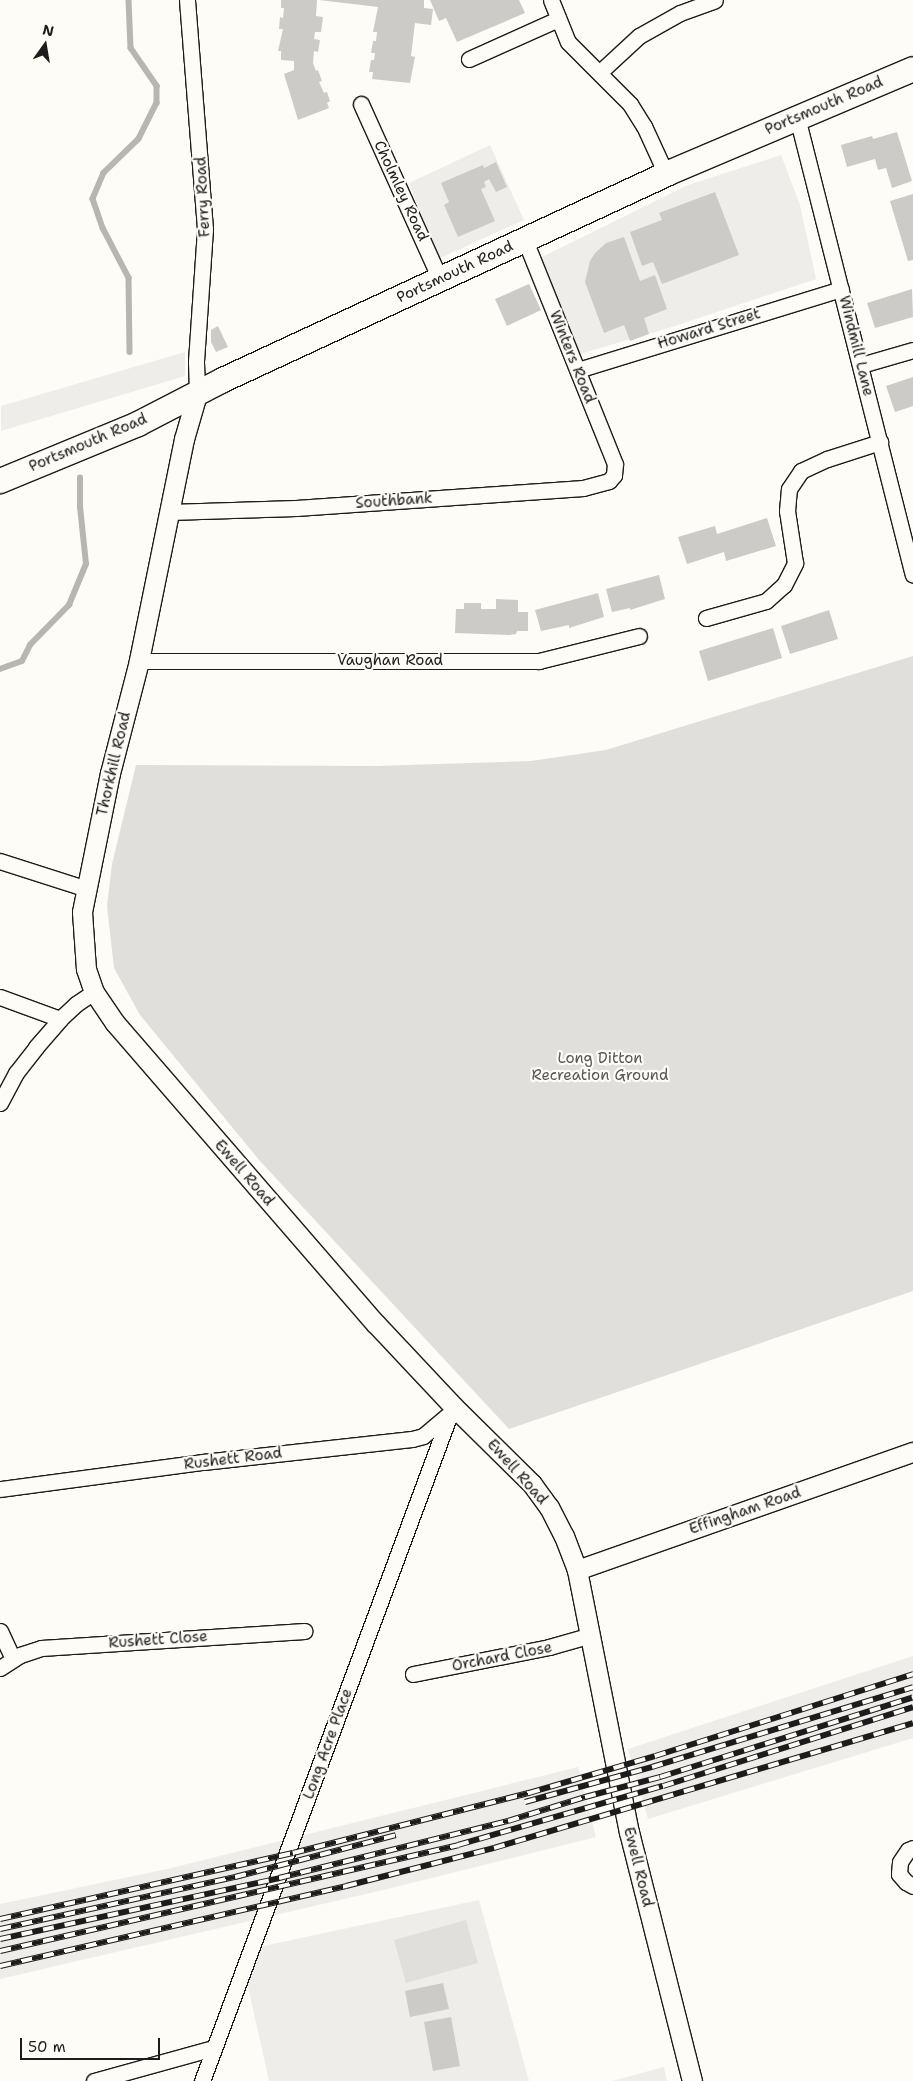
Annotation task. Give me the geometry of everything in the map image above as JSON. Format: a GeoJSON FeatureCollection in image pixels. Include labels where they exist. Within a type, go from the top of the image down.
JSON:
{"type":"FeatureCollection","features":[{"type":"Feature","properties":{"kind":"main road","name":"Portsmouth Road"},"geometry":{"type":"LineString","coordinates":[[0,481],[138,424],[197,394],[666,174],[913,69]]}},
{"type":"Feature","properties":{"kind":"street","name":"Ferry Road"},"geometry":{"type":"LineString","coordinates":[[188,0],[205,229],[196,362],[197,394]]}},
{"type":"Feature","properties":{"kind":"street"},"geometry":{"type":"LineString","coordinates":[[550,0],[568,42],[630,104],[644,126],[666,174]]}},
{"type":"Feature","properties":{"kind":"street"},"geometry":{"type":"LineString","coordinates":[[600,72],[639,36],[680,13],[715,0]]}},
{"type":"Feature","properties":{"kind":"street"},"geometry":{"type":"LineString","coordinates":[[469,59],[558,19]]}},
{"type":"Feature","properties":{"kind":"street","name":"Cholmley Road"},"geometry":{"type":"LineString","coordinates":[[361,104],[440,279]]}},
{"type":"Feature","properties":{"kind":"street","name":"Windmill Lane"},"geometry":{"type":"LineString","coordinates":[[797,117],[913,575]]}},
{"type":"Feature","properties":{"kind":"street","name":"Winters Road"},"geometry":{"type":"LineString","coordinates":[[525,240],[615,464],[614,475]]}},
{"type":"Feature","properties":{"kind":"street","name":"Howard Street"},"geometry":{"type":"LineString","coordinates":[[578,370],[841,289]]}},
{"type":"Feature","properties":{"kind":"street"},"geometry":{"type":"LineString","coordinates":[[861,365],[913,350]]}},
{"type":"Feature","properties":{"kind":"street","name":"Thorkhill Road"},"geometry":{"type":"LineString","coordinates":[[94,992],[84,958],[82,912],[110,773],[139,662],[184,439],[197,394]]}},
{"type":"Feature","properties":{"kind":"street"},"geometry":{"type":"LineString","coordinates":[[706,618],[766,601],[784,585],[795,562],[787,511],[789,489],[801,471],[827,458],[880,442]]}},
{"type":"Feature","properties":{"kind":"street","name":"Southbank"},"geometry":{"type":"LineString","coordinates":[[169,512],[296,508],[583,488],[604,484],[614,475]]}},
{"type":"Feature","properties":{"kind":"street","name":"Vaughan Road"},"geometry":{"type":"LineString","coordinates":[[139,662],[539,660],[639,636]]}},
{"type":"Feature","properties":{"kind":"street"},"geometry":{"type":"LineString","coordinates":[[0,861],[87,889]]}},
{"type":"Feature","properties":{"kind":"street"},"geometry":{"type":"LineString","coordinates":[[0,1103],[16,1073],[60,1019],[76,1004],[94,992]]}},
{"type":"Feature","properties":{"kind":"street","name":"Ewell Road"},"geometry":{"type":"LineString","coordinates":[[94,992],[114,1023],[376,1324],[453,1406],[532,1484],[549,1507],[564,1536],[577,1570],[627,1823],[692,2081]]}},
{"type":"Feature","properties":{"kind":"street"},"geometry":{"type":"LineString","coordinates":[[0,997],[60,1019]]}},
{"type":"Feature","properties":{"kind":"street","name":"Rushett Road"},"geometry":{"type":"LineString","coordinates":[[0,1489],[203,1462],[412,1439],[423,1436],[445,1420],[453,1406]]}},
{"type":"Feature","properties":{"kind":"street","name":"Long Acre Place"},"geometry":{"type":"LineString","coordinates":[[202,2081],[453,1406]]}},
{"type":"Feature","properties":{"kind":"street","name":"Effingham Road"},"geometry":{"type":"LineString","coordinates":[[577,1570],[913,1452]]}},
{"type":"Feature","properties":{"kind":"street"},"geometry":{"type":"LineString","coordinates":[[0,1631],[13,1659]]}},
{"type":"Feature","properties":{"kind":"street","name":"Rushett Close"},"geometry":{"type":"LineString","coordinates":[[0,1668],[13,1659],[41,1648],[304,1631]]}},
{"type":"Feature","properties":{"kind":"street","name":"Orchard Close"},"geometry":{"type":"LineString","coordinates":[[413,1674],[549,1648],[591,1635]]}},
{"type":"Feature","properties":{"kind":"street"},"geometry":{"type":"LineString","coordinates":[[913,1848],[908,1850],[900,1862],[899,1874],[906,1882],[913,1886]]}},
{"type":"Feature","properties":{"kind":"street"},"geometry":{"type":"LineString","coordinates":[[94,2081],[209,2049]]}},
{"type":"Feature","properties":{"kind":"shaded area"},"geometry":{"type":"Polygon","coordinates":[[[490,145],[524,220],[438,259],[409,183],[490,145]]]}},
{"type":"Feature","properties":{"kind":"shaded area"},"geometry":{"type":"Polygon","coordinates":[[[781,155],[800,205],[816,279],[675,326],[580,354],[540,258],[688,185],[781,155]]]}},
{"type":"Feature","properties":{"kind":"shaded area"},"geometry":{"type":"Polygon","coordinates":[[[185,352],[185,376],[1,431],[1,406],[185,352]]]}},
{"type":"Feature","properties":{"kind":"shaded area"},"geometry":{"type":"Polygon","coordinates":[[[913,1656],[913,1738],[648,1819],[628,1749],[913,1656]]]}},
{"type":"Feature","properties":{"kind":"shaded area"},"geometry":{"type":"Polygon","coordinates":[[[578,1767],[596,1837],[387,1889],[0,1979],[0,1904],[167,1869],[578,1767]]]}},
{"type":"Feature","properties":{"kind":"shaded area"},"geometry":{"type":"Polygon","coordinates":[[[479,1900],[529,2081],[269,2081],[240,1951],[479,1900]]]}},
{"type":"Feature","properties":{"kind":"shaded area"},"geometry":{"type":"Polygon","coordinates":[[[664,2067],[667,2081],[612,2081],[664,2067]]]}},
{"type":"Feature","properties":{"kind":"green space","name":"Long Ditton Recreation Ground"},"geometry":{"type":"Polygon","coordinates":[[[913,656],[913,1291],[509,1429],[260,1161],[140,1015],[114,968],[107,906],[112,864],[136,765],[377,766],[531,761],[606,750],[913,656]]]}},
{"type":"Feature","properties":{"kind":"green space"},"geometry":{"type":"Polygon","coordinates":[[[466,1920],[478,1963],[406,1983],[394,1940],[466,1920]]]}},
{"type":"Feature","properties":{"kind":"building"},"geometry":{"type":"Polygon","coordinates":[[[281,0],[317,0],[316,16],[323,17],[321,32],[315,32],[314,39],[320,40],[318,52],[314,51],[313,63],[316,71],[318,70],[322,81],[319,82],[324,93],[327,92],[330,101],[327,103],[329,108],[298,120],[284,74],[294,70],[294,61],[281,60],[281,51],[278,51],[283,29],[279,29],[280,17],[283,18],[284,8],[281,8],[281,0]]]}},
{"type":"Feature","properties":{"kind":"building"},"geometry":{"type":"Polygon","coordinates":[[[319,0],[424,0],[424,8],[433,9],[431,25],[415,23],[411,56],[415,57],[410,83],[372,79],[373,72],[369,72],[371,60],[374,60],[375,53],[371,53],[373,41],[376,41],[377,32],[373,32],[378,7],[319,0]]]}},
{"type":"Feature","properties":{"kind":"building"},"geometry":{"type":"Polygon","coordinates":[[[430,0],[519,0],[525,13],[457,42],[446,18],[439,21],[430,0]]]}},
{"type":"Feature","properties":{"kind":"building"},"geometry":{"type":"Polygon","coordinates":[[[897,132],[912,181],[892,188],[886,168],[878,170],[875,159],[847,167],[841,145],[872,136],[873,139],[897,132]]]}},
{"type":"Feature","properties":{"kind":"building"},"geometry":{"type":"Polygon","coordinates":[[[496,162],[507,187],[496,192],[489,179],[484,182],[486,187],[481,189],[495,221],[458,237],[444,205],[449,202],[441,183],[483,165],[484,168],[496,162]]]}},
{"type":"Feature","properties":{"kind":"building"},"geometry":{"type":"Polygon","coordinates":[[[715,192],[739,255],[662,284],[653,262],[642,266],[630,232],[662,220],[659,213],[715,192]]]}},
{"type":"Feature","properties":{"kind":"building"},"geometry":{"type":"Polygon","coordinates":[[[913,194],[913,260],[908,261],[890,201],[913,194]]]}},
{"type":"Feature","properties":{"kind":"building"},"geometry":{"type":"Polygon","coordinates":[[[624,237],[640,281],[655,275],[667,309],[644,318],[649,334],[630,341],[624,325],[604,333],[585,282],[590,261],[595,253],[606,243],[624,237]]]}},
{"type":"Feature","properties":{"kind":"building"},"geometry":{"type":"Polygon","coordinates":[[[529,284],[541,310],[507,326],[495,299],[529,284]]]}},
{"type":"Feature","properties":{"kind":"building"},"geometry":{"type":"Polygon","coordinates":[[[912,289],[913,317],[875,328],[867,303],[912,289]]]}},
{"type":"Feature","properties":{"kind":"building"},"geometry":{"type":"Polygon","coordinates":[[[218,326],[228,347],[216,352],[211,342],[211,330],[218,326]]]}},
{"type":"Feature","properties":{"kind":"building"},"geometry":{"type":"Polygon","coordinates":[[[913,377],[913,406],[895,412],[886,386],[913,377]]]}},
{"type":"Feature","properties":{"kind":"building"},"geometry":{"type":"Polygon","coordinates":[[[767,518],[776,546],[726,561],[724,552],[687,564],[678,537],[715,526],[717,534],[767,518]]]}},
{"type":"Feature","properties":{"kind":"building"},"geometry":{"type":"Polygon","coordinates":[[[659,575],[665,599],[630,610],[630,608],[612,612],[606,589],[659,575]]]}},
{"type":"Feature","properties":{"kind":"building"},"geometry":{"type":"Polygon","coordinates":[[[598,593],[604,617],[569,628],[569,625],[541,631],[535,610],[598,593]]]}},
{"type":"Feature","properties":{"kind":"building"},"geometry":{"type":"Polygon","coordinates":[[[496,599],[518,600],[518,612],[528,612],[528,631],[517,631],[516,634],[509,635],[455,633],[456,609],[464,609],[464,603],[481,603],[481,609],[496,609],[496,599]]]}},
{"type":"Feature","properties":{"kind":"building"},"geometry":{"type":"Polygon","coordinates":[[[829,610],[838,639],[790,654],[781,626],[829,610]]]}},
{"type":"Feature","properties":{"kind":"building"},"geometry":{"type":"Polygon","coordinates":[[[773,628],[782,658],[708,681],[699,651],[773,628]]]}},
{"type":"Feature","properties":{"kind":"building"},"geometry":{"type":"Polygon","coordinates":[[[443,1983],[449,2009],[410,2017],[405,1991],[443,1983]]]}},
{"type":"Feature","properties":{"kind":"building"},"geometry":{"type":"Polygon","coordinates":[[[451,2017],[460,2066],[433,2071],[424,2022],[451,2017]]]}},
{"type":"Feature","properties":{"kind":"waterway"},"geometry":{"type":"LineString","coordinates":[[129,0],[131,48],[157,86],[157,103],[139,139],[104,173],[93,199],[103,228],[129,278],[130,352]]}},
{"type":"Feature","properties":{"kind":"waterway"},"geometry":{"type":"LineString","coordinates":[[0,669],[22,661],[30,645],[69,605],[86,564],[80,507],[80,478]]}},
{"type":"Feature","properties":{"kind":"railway"},"geometry":{"type":"LineString","coordinates":[[0,1919],[293,1853],[529,1793],[655,1756],[913,1674]]}},
{"type":"Feature","properties":{"kind":"railway"},"geometry":{"type":"LineString","coordinates":[[525,1802],[652,1767],[913,1687]]}},
{"type":"Feature","properties":{"kind":"railway"},"geometry":{"type":"LineString","coordinates":[[0,1939],[279,1878],[508,1821],[585,1797],[660,1777],[913,1697]]}},
{"type":"Feature","properties":{"kind":"railway"},"geometry":{"type":"LineString","coordinates":[[0,1951],[458,1845],[663,1786],[913,1707]]}},
{"type":"Feature","properties":{"kind":"railway"},"geometry":{"type":"LineString","coordinates":[[0,1966],[346,1886],[494,1848],[913,1723]]}},
{"type":"Feature","properties":{"kind":"railway"},"geometry":{"type":"LineString","coordinates":[[0,1929],[235,1877],[396,1835]]}}]}
